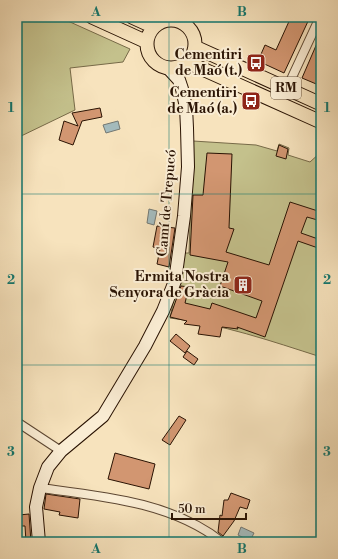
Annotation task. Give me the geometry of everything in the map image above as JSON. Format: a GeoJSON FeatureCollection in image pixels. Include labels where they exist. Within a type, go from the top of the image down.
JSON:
{"type":"FeatureCollection","features":[{"type":"Feature","properties":{"kind":"main road"},"geometry":{"type":"LineString","coordinates":[[92,17],[147,42]]}},
{"type":"Feature","properties":{"kind":"main road"},"geometry":{"type":"LineString","coordinates":[[132,17],[154,27]]}},
{"type":"Feature","properties":{"kind":"main road"},"geometry":{"type":"LineString","coordinates":[[179,19],[185,24],[193,34],[195,47],[187,62],[175,68],[168,68],[161,66],[150,56],[147,42],[149,34],[154,27],[161,22],[179,19]]}},
{"type":"Feature","properties":{"kind":"main road","name":"RM"},"geometry":{"type":"LineString","coordinates":[[195,47],[321,104]]}},
{"type":"Feature","properties":{"kind":"main road","name":"RM"},"geometry":{"type":"LineString","coordinates":[[187,62],[321,122]]}},
{"type":"Feature","properties":{"kind":"street"},"geometry":{"type":"LineString","coordinates":[[287,88],[320,17]]}},
{"type":"Feature","properties":{"kind":"street","name":"Camí de Trepucó"},"geometry":{"type":"LineString","coordinates":[[39,542],[36,507],[40,488],[48,467],[61,451],[103,416],[145,346],[163,311],[175,281],[184,216],[188,167],[187,128],[186,107],[182,89],[179,80],[168,68]]}},
{"type":"Feature","properties":{"kind":"street"},"geometry":{"type":"LineString","coordinates":[[17,422],[61,451]]}},
{"type":"Feature","properties":{"kind":"street"},"geometry":{"type":"LineString","coordinates":[[40,488],[127,501],[164,512],[209,532],[222,542]]}},
{"type":"Feature","properties":{"kind":"shaded area"},"geometry":{"type":"Polygon","coordinates":[[[17,17],[59,17],[130,49],[123,62],[70,68],[75,110],[17,138],[17,17]]]}},
{"type":"Feature","properties":{"kind":"shaded area"},"geometry":{"type":"Polygon","coordinates":[[[193,141],[256,145],[277,151],[279,144],[289,148],[288,155],[310,162],[321,152],[321,357],[265,339],[208,324],[170,318],[183,253],[189,253],[193,141]]]}},
{"type":"Feature","properties":{"kind":"water"},"geometry":{"type":"Polygon","coordinates":[[[118,121],[120,129],[106,133],[103,125],[118,121]]]}},
{"type":"Feature","properties":{"kind":"water"},"geometry":{"type":"Polygon","coordinates":[[[149,209],[157,211],[154,225],[147,223],[149,209]]]}},
{"type":"Feature","properties":{"kind":"water"},"geometry":{"type":"Polygon","coordinates":[[[241,527],[254,533],[250,541],[238,535],[241,527]]]}},
{"type":"Feature","properties":{"kind":"building"},"geometry":{"type":"Polygon","coordinates":[[[291,17],[310,17],[284,73],[258,61],[265,45],[276,50],[291,17]]]}},
{"type":"Feature","properties":{"kind":"building"},"geometry":{"type":"Polygon","coordinates":[[[321,34],[321,86],[302,78],[321,34]]]}},
{"type":"Feature","properties":{"kind":"building"},"geometry":{"type":"Polygon","coordinates":[[[100,108],[102,117],[82,121],[73,145],[59,140],[64,121],[78,126],[72,113],[100,108]]]}},
{"type":"Feature","properties":{"kind":"building"},"geometry":{"type":"Polygon","coordinates":[[[279,145],[288,149],[286,159],[276,156],[279,145]]]}},
{"type":"Feature","properties":{"kind":"building"},"geometry":{"type":"Polygon","coordinates":[[[207,153],[232,154],[229,228],[234,229],[226,252],[269,265],[290,202],[321,212],[321,221],[307,217],[301,233],[321,240],[321,249],[298,241],[265,337],[237,327],[238,329],[222,327],[220,337],[198,334],[200,326],[184,324],[187,321],[170,317],[181,286],[189,287],[185,303],[210,309],[212,303],[256,318],[262,301],[220,286],[228,262],[190,255],[193,195],[203,195],[207,153]]]}},
{"type":"Feature","properties":{"kind":"building"},"geometry":{"type":"Polygon","coordinates":[[[157,226],[175,228],[169,267],[157,264],[160,249],[153,247],[157,226]]]}},
{"type":"Feature","properties":{"kind":"building"},"geometry":{"type":"Polygon","coordinates":[[[176,334],[190,346],[185,353],[170,341],[176,334]]]}},
{"type":"Feature","properties":{"kind":"building"},"geometry":{"type":"Polygon","coordinates":[[[187,351],[198,359],[194,365],[183,357],[187,351]]]}},
{"type":"Feature","properties":{"kind":"building"},"geometry":{"type":"Polygon","coordinates":[[[179,416],[186,420],[170,445],[162,440],[179,416]]]}},
{"type":"Feature","properties":{"kind":"building"},"geometry":{"type":"Polygon","coordinates":[[[115,453],[155,464],[149,489],[108,479],[115,453]]]}},
{"type":"Feature","properties":{"kind":"building"},"geometry":{"type":"Polygon","coordinates":[[[231,493],[250,500],[247,509],[240,507],[234,521],[223,536],[218,532],[220,515],[222,516],[224,500],[228,500],[231,493]]]}},
{"type":"Feature","properties":{"kind":"building"},"geometry":{"type":"Polygon","coordinates":[[[46,494],[80,499],[78,518],[59,515],[60,512],[44,509],[46,494]]]}},
{"type":"Feature","properties":{"kind":"building"},"geometry":{"type":"Polygon","coordinates":[[[29,514],[31,542],[26,542],[25,526],[18,526],[19,515],[29,514]]]}},
{"type":"Feature","properties":{"kind":"place","name":"Cementiri de Maó (t.)"},"geometry":{"type":"Point","coordinates":[256,63]}},
{"type":"Feature","properties":{"kind":"place","name":"Cementiri de Maó (a.)"},"geometry":{"type":"Point","coordinates":[251,101]}},
{"type":"Feature","properties":{"kind":"place","name":"Ermita Nostra Senyora de Gràcia"},"geometry":{"type":"Point","coordinates":[243,285]}}]}
